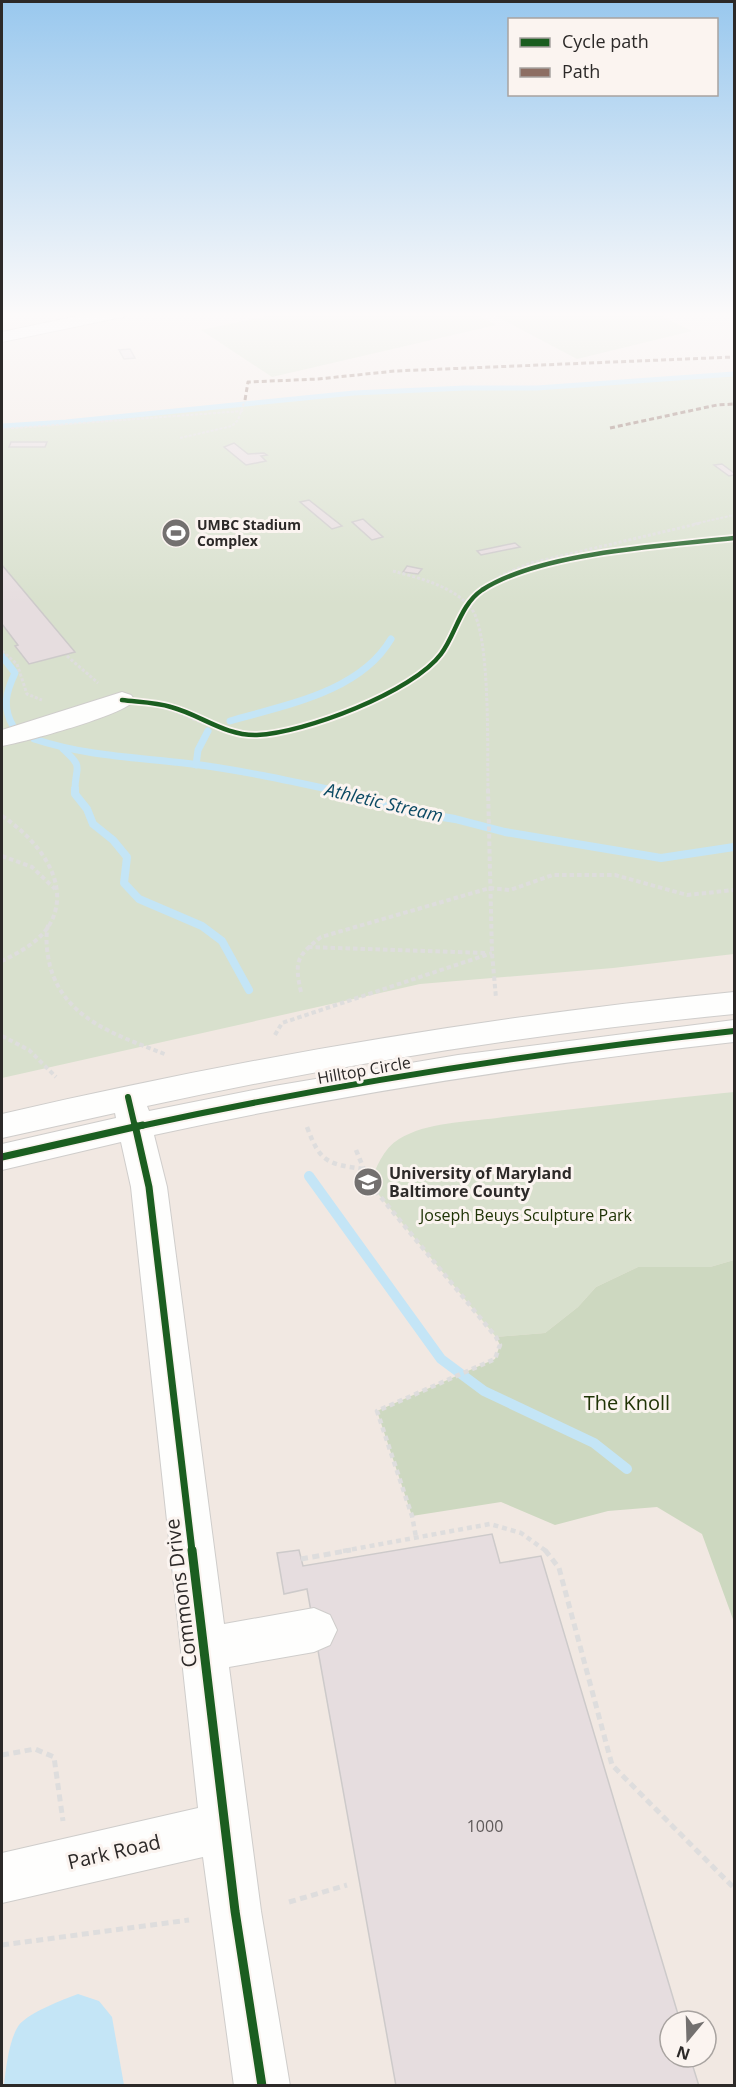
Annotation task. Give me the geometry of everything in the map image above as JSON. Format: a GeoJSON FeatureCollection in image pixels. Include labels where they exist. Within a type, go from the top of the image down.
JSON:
{"type":"FeatureCollection","features":[{"type":"Feature","properties":{"kind":"street"},"geometry":{"type":"LineString","coordinates":[[2,738],[123,700]]}},
{"type":"Feature","properties":{"kind":"street","name":"Hilltop Circle"},"geometry":{"type":"LineString","coordinates":[[2,1157],[132,1112],[328,1059],[479,1033],[602,1016],[735,1003]]}},
{"type":"Feature","properties":{"kind":"street","name":"Hilltop Circle"},"geometry":{"type":"LineString","coordinates":[[2,1126],[273,1099],[506,1058],[735,1031]]}},
{"type":"Feature","properties":{"kind":"street","name":"Commons Drive"},"geometry":{"type":"LineString","coordinates":[[132,1112],[148,1178],[235,1911],[262,2085]]}},
{"type":"Feature","properties":{"kind":"street"},"geometry":{"type":"LineString","coordinates":[[205,1649],[314,1630]]}},
{"type":"Feature","properties":{"kind":"street","name":"Park Road"},"geometry":{"type":"LineString","coordinates":[[2,1878],[226,1827]]}},
{"type":"Feature","properties":{"kind":"path"},"geometry":{"type":"LineString","coordinates":[[2,429],[243,411]]}},
{"type":"Feature","properties":{"kind":"path"},"geometry":{"type":"LineString","coordinates":[[180,438],[232,426],[243,411]]}},
{"type":"Feature","properties":{"kind":"path"},"geometry":{"type":"LineString","coordinates":[[67,656],[83,672],[123,700],[171,707],[242,734],[270,734],[303,727],[360,706],[416,678],[440,658],[468,603],[502,575],[531,563],[735,515]]}},
{"type":"Feature","properties":{"kind":"path"},"geometry":{"type":"LineString","coordinates":[[482,590],[510,577],[549,565],[735,538]]}},
{"type":"Feature","properties":{"kind":"path"},"geometry":{"type":"LineString","coordinates":[[393,571],[426,581],[468,603],[477,616],[484,650],[492,953],[496,998]]}},
{"type":"Feature","properties":{"kind":"path"},"geometry":{"type":"LineString","coordinates":[[2,651],[17,664],[27,694],[48,702],[56,722]]}},
{"type":"Feature","properties":{"kind":"path"},"geometry":{"type":"LineString","coordinates":[[2,816],[33,842],[47,863],[56,890],[56,905],[46,936],[50,972],[62,996],[76,1011],[96,1025],[167,1055]]}},
{"type":"Feature","properties":{"kind":"path"},"geometry":{"type":"LineString","coordinates":[[2,856],[14,858],[41,873],[56,890]]}},
{"type":"Feature","properties":{"kind":"path"},"geometry":{"type":"LineString","coordinates":[[301,992],[295,967],[300,953],[321,937],[490,888],[510,890],[553,875],[615,875],[687,896],[735,890]]}},
{"type":"Feature","properties":{"kind":"path"},"geometry":{"type":"LineString","coordinates":[[2,961],[15,955],[48,924]]}},
{"type":"Feature","properties":{"kind":"path"},"geometry":{"type":"LineString","coordinates":[[308,947],[492,953]]}},
{"type":"Feature","properties":{"kind":"path"},"geometry":{"type":"LineString","coordinates":[[275,1035],[282,1023],[492,953]]}},
{"type":"Feature","properties":{"kind":"path"},"geometry":{"type":"LineString","coordinates":[[2,1036],[29,1050],[56,1077]]}},
{"type":"Feature","properties":{"kind":"path"},"geometry":{"type":"LineString","coordinates":[[308,1127],[317,1154],[327,1162],[363,1169]]}},
{"type":"Feature","properties":{"kind":"path"},"geometry":{"type":"LineString","coordinates":[[356,1150],[370,1184],[496,1336],[500,1345],[500,1351],[495,1359],[377,1411],[412,1516],[416,1537]]}},
{"type":"Feature","properties":{"kind":"path"},"geometry":{"type":"LineString","coordinates":[[301,1559],[490,1524],[523,1533],[550,1552],[559,1568],[612,1765],[735,1888]]}},
{"type":"Feature","properties":{"kind":"path"},"geometry":{"type":"LineString","coordinates":[[2,1755],[29,1748],[46,1750],[54,1757],[63,1821]]}},
{"type":"Feature","properties":{"kind":"path"},"geometry":{"type":"LineString","coordinates":[[290,1902],[348,1885]]}},
{"type":"Feature","properties":{"kind":"path"},"geometry":{"type":"LineString","coordinates":[[2,1945],[189,1920]]}},
{"type":"Feature","properties":{"kind":"shaded area","name":"University of Maryland Baltimore County"},"geometry":{"type":"Polygon","coordinates":[[[2,410],[734,410],[734,2085],[2,2085],[2,410]]]}},
{"type":"Feature","properties":{"kind":"green space"},"geometry":{"type":"Polygon","coordinates":[[[181,410],[734,410],[734,954],[613,968],[420,984],[2,1078],[2,426],[181,410]]]}},
{"type":"Feature","properties":{"kind":"green space","name":"Joseph Beuys Sculpture Park"},"geometry":{"type":"Polygon","coordinates":[[[734,1092],[734,1260],[710,1267],[638,1267],[596,1287],[578,1307],[545,1333],[496,1337],[370,1184],[381,1159],[393,1143],[422,1129],[460,1122],[586,1107],[734,1092]]]}},
{"type":"Feature","properties":{"kind":"green space","name":"The Knoll"},"geometry":{"type":"Polygon","coordinates":[[[734,1260],[734,1622],[702,1534],[657,1507],[608,1511],[555,1525],[501,1502],[412,1516],[377,1411],[495,1359],[500,1345],[496,1337],[545,1333],[578,1307],[596,1287],[638,1267],[710,1267],[734,1260]]]}},
{"type":"Feature","properties":{"kind":"water"},"geometry":{"type":"Polygon","coordinates":[[[78,1994],[99,2001],[112,2017],[124,2085],[4,2085],[10,2046],[19,2025],[38,2011],[78,1994]]]}},
{"type":"Feature","properties":{"kind":"building"},"geometry":{"type":"Polygon","coordinates":[[[11,442],[47,442],[45,447],[9,447],[11,442]]]}},
{"type":"Feature","properties":{"kind":"building"},"geometry":{"type":"Polygon","coordinates":[[[234,443],[248,454],[264,453],[267,455],[261,456],[266,461],[246,465],[224,447],[234,443]]]}},
{"type":"Feature","properties":{"kind":"building"},"geometry":{"type":"Polygon","coordinates":[[[722,464],[734,475],[729,476],[714,465],[722,464]]]}},
{"type":"Feature","properties":{"kind":"building"},"geometry":{"type":"Polygon","coordinates":[[[309,500],[342,526],[332,529],[300,502],[309,500]]]}},
{"type":"Feature","properties":{"kind":"building"},"geometry":{"type":"Polygon","coordinates":[[[363,519],[383,537],[372,540],[352,522],[363,519]]]}},
{"type":"Feature","properties":{"kind":"building"},"geometry":{"type":"Polygon","coordinates":[[[515,543],[520,547],[481,555],[477,551],[515,543]]]}},
{"type":"Feature","properties":{"kind":"building"},"geometry":{"type":"Polygon","coordinates":[[[2,565],[75,652],[29,664],[2,624],[2,565]]]}},
{"type":"Feature","properties":{"kind":"building"},"geometry":{"type":"Polygon","coordinates":[[[407,566],[422,569],[418,574],[403,572],[407,566]]]}},
{"type":"Feature","properties":{"kind":"building"},"geometry":{"type":"Polygon","coordinates":[[[492,1534],[500,1563],[541,1556],[676,2009],[658,2009],[658,2069],[694,2069],[699,2086],[396,2086],[307,1589],[284,1594],[277,1553],[299,1550],[303,1566],[492,1534]]]}},
{"type":"Feature","properties":{"kind":"waterway"},"geometry":{"type":"LineString","coordinates":[[2,426],[181,410]]}},
{"type":"Feature","properties":{"kind":"waterway"},"geometry":{"type":"LineString","coordinates":[[230,721],[297,702],[341,684],[361,672],[391,639]]}},
{"type":"Feature","properties":{"kind":"waterway"},"geometry":{"type":"LineString","coordinates":[[2,656],[15,673],[6,700],[7,712],[13,726]]}},
{"type":"Feature","properties":{"kind":"waterway"},"geometry":{"type":"LineString","coordinates":[[196,764],[198,750],[208,731]]}},
{"type":"Feature","properties":{"kind":"waterway","name":"Athletic Stream"},"geometry":{"type":"LineString","coordinates":[[34,739],[93,753],[196,764]]}},
{"type":"Feature","properties":{"kind":"waterway"},"geometry":{"type":"LineString","coordinates":[[63,749],[76,764],[75,790]]}},
{"type":"Feature","properties":{"kind":"waterway","name":"Athletic Stream"},"geometry":{"type":"LineString","coordinates":[[196,764],[332,790]]}},
{"type":"Feature","properties":{"kind":"waterway","name":"Athletic Stream"},"geometry":{"type":"LineString","coordinates":[[326,789],[353,795],[394,809],[455,819],[505,832],[661,858],[734,847]]}},
{"type":"Feature","properties":{"kind":"waterway"},"geometry":{"type":"LineString","coordinates":[[75,790],[75,794],[87,809],[93,824],[113,840],[127,857],[124,883],[139,899],[202,926],[222,941],[249,990]]}},
{"type":"Feature","properties":{"kind":"waterway"},"geometry":{"type":"LineString","coordinates":[[309,1176],[441,1359],[484,1391],[594,1443],[627,1469]]}},
{"type":"Feature","properties":{"kind":"marked path"},"geometry":{"type":"LineString","coordinates":[[610,428],[692,410]]}},
{"type":"Feature","properties":{"kind":"cycle path"},"geometry":{"type":"LineString","coordinates":[[122,700],[172,707],[235,733],[256,735],[282,732],[309,725],[366,703],[415,677],[440,656],[473,597],[506,578],[569,560],[734,538]]}},
{"type":"Feature","properties":{"kind":"cycle path"},"geometry":{"type":"LineString","coordinates":[[2,1157],[183,1116],[366,1082],[550,1053],[734,1031]]}},
{"type":"Feature","properties":{"kind":"cycle path"},"geometry":{"type":"LineString","coordinates":[[128,1097],[149,1187],[235,1911],[262,2086]]}},
{"type":"Feature","properties":{"kind":"place","name":"UMBC Stadium Complex"},"geometry":{"type":"Point","coordinates":[176,533]}},
{"type":"Feature","properties":{"kind":"place","name":"University of Maryland Baltimore County"},"geometry":{"type":"Point","coordinates":[368,1182]}}]}
